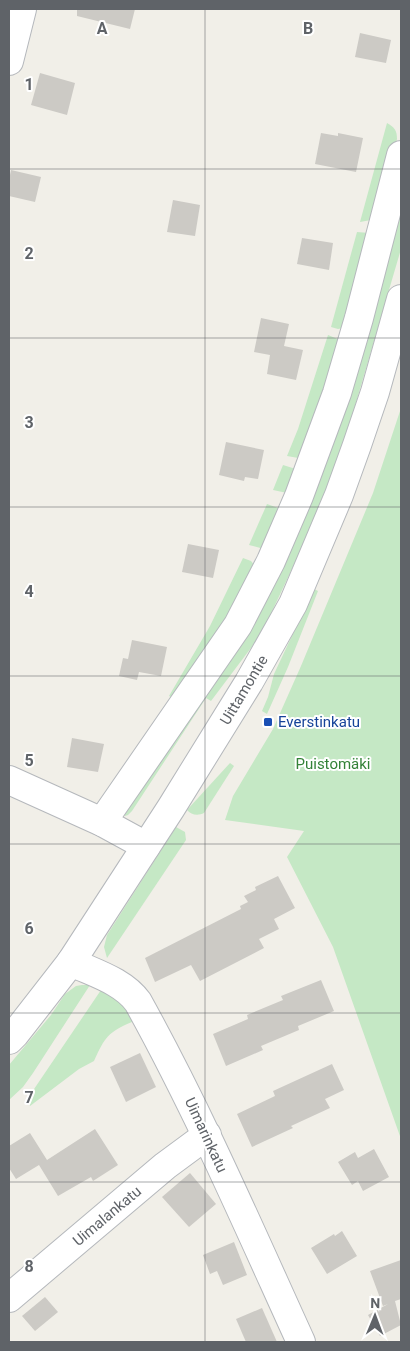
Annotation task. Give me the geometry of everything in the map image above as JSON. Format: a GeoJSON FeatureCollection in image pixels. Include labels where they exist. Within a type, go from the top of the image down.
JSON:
{"type":"FeatureCollection","features":[{"type":"Feature","properties":{"kind":"street"},"geometry":{"type":"LineString","coordinates":[[9,61],[22,9]]}},
{"type":"Feature","properties":{"kind":"street"},"geometry":{"type":"LineString","coordinates":[[102,822],[238,625],[271,562],[300,496],[337,394],[359,318],[401,155]]}},
{"type":"Feature","properties":{"kind":"street","name":"Uittamontie"},"geometry":{"type":"LineString","coordinates":[[9,1040],[71,962],[238,702],[274,641],[293,604],[339,495],[375,392],[401,299]]}},
{"type":"Feature","properties":{"kind":"street"},"geometry":{"type":"LineString","coordinates":[[9,780],[102,822],[146,846]]}},
{"type":"Feature","properties":{"kind":"street","name":"Uimarinkatu"},"geometry":{"type":"LineString","coordinates":[[71,962],[116,983],[135,997],[171,1062],[207,1135],[301,1342]]}},
{"type":"Feature","properties":{"kind":"street","name":"Uimalankatu"},"geometry":{"type":"LineString","coordinates":[[9,1298],[165,1166],[207,1135]]}},
{"type":"Feature","properties":{"kind":"green space"},"geometry":{"type":"Polygon","coordinates":[[[387,123],[395,129],[397,139],[380,208],[371,220],[360,222],[387,123]]]}},
{"type":"Feature","properties":{"kind":"green space"},"geometry":{"type":"Polygon","coordinates":[[[401,176],[401,249],[348,430],[314,522],[260,636],[211,701],[206,698],[132,811],[125,816],[124,814],[241,631],[401,176]]]}},
{"type":"Feature","properties":{"kind":"green space"},"geometry":{"type":"Polygon","coordinates":[[[357,232],[369,233],[343,328],[338,329],[331,327],[357,232]]]}},
{"type":"Feature","properties":{"kind":"green space"},"geometry":{"type":"Polygon","coordinates":[[[328,335],[340,340],[304,459],[287,456],[298,429],[328,335]]]}},
{"type":"Feature","properties":{"kind":"green space","name":"Puistomäki"},"geometry":{"type":"Polygon","coordinates":[[[401,408],[401,1139],[333,947],[287,857],[304,831],[225,820],[233,796],[273,729],[301,666],[373,493],[401,408]]]}},
{"type":"Feature","properties":{"kind":"green space"},"geometry":{"type":"Polygon","coordinates":[[[283,465],[299,470],[287,493],[273,490],[283,465]]]}},
{"type":"Feature","properties":{"kind":"green space"},"geometry":{"type":"Polygon","coordinates":[[[267,504],[281,509],[264,549],[249,545],[267,504]]]}},
{"type":"Feature","properties":{"kind":"green space"},"geometry":{"type":"Polygon","coordinates":[[[243,558],[251,561],[255,566],[256,574],[177,700],[169,696],[210,626],[243,558]]]}},
{"type":"Feature","properties":{"kind":"green space"},"geometry":{"type":"Polygon","coordinates":[[[314,589],[318,591],[267,714],[262,711],[274,674],[314,589]]]}},
{"type":"Feature","properties":{"kind":"green space"},"geometry":{"type":"Polygon","coordinates":[[[230,763],[234,766],[204,813],[190,813],[187,810],[230,763]]]}},
{"type":"Feature","properties":{"kind":"green space"},"geometry":{"type":"Polygon","coordinates":[[[176,827],[185,832],[186,840],[107,958],[104,947],[107,935],[176,827]]]}},
{"type":"Feature","properties":{"kind":"green space"},"geometry":{"type":"Polygon","coordinates":[[[90,985],[33,1073],[23,1087],[9,1100],[9,1065],[51,1015],[65,994],[76,986],[90,985]]]}},
{"type":"Feature","properties":{"kind":"green space"},"geometry":{"type":"Polygon","coordinates":[[[101,990],[111,994],[128,1009],[134,1018],[132,1022],[117,1029],[108,1036],[94,1061],[79,1069],[30,1106],[28,1098],[101,990]]]}},
{"type":"Feature","properties":{"kind":"building"},"geometry":{"type":"Polygon","coordinates":[[[77,9],[135,9],[130,29],[77,16],[77,9]]]}},
{"type":"Feature","properties":{"kind":"building"},"geometry":{"type":"Polygon","coordinates":[[[360,33],[391,40],[386,63],[355,57],[360,33]]]}},
{"type":"Feature","properties":{"kind":"building"},"geometry":{"type":"Polygon","coordinates":[[[40,73],[75,83],[67,115],[31,105],[40,73]]]}},
{"type":"Feature","properties":{"kind":"building"},"geometry":{"type":"Polygon","coordinates":[[[321,133],[338,136],[338,133],[363,138],[356,172],[315,164],[321,133]]]}},
{"type":"Feature","properties":{"kind":"building"},"geometry":{"type":"Polygon","coordinates":[[[11,170],[41,177],[35,202],[9,196],[11,170]]]}},
{"type":"Feature","properties":{"kind":"building"},"geometry":{"type":"Polygon","coordinates":[[[173,200],[200,205],[195,236],[167,232],[173,200]]]}},
{"type":"Feature","properties":{"kind":"building"},"geometry":{"type":"Polygon","coordinates":[[[302,238],[333,243],[329,270],[297,264],[302,238]]]}},
{"type":"Feature","properties":{"kind":"building"},"geometry":{"type":"Polygon","coordinates":[[[261,318],[289,324],[284,346],[303,350],[296,380],[267,374],[270,355],[254,352],[261,318]]]}},
{"type":"Feature","properties":{"kind":"building"},"geometry":{"type":"Polygon","coordinates":[[[226,442],[264,450],[258,479],[245,477],[244,481],[219,475],[226,442]]]}},
{"type":"Feature","properties":{"kind":"building"},"geometry":{"type":"Polygon","coordinates":[[[188,544],[219,550],[213,578],[182,572],[188,544]]]}},
{"type":"Feature","properties":{"kind":"building"},"geometry":{"type":"Polygon","coordinates":[[[132,640],[167,647],[161,676],[139,672],[137,680],[119,676],[123,658],[128,659],[132,640]]]}},
{"type":"Feature","properties":{"kind":"building"},"geometry":{"type":"Polygon","coordinates":[[[72,738],[104,744],[98,772],[67,767],[72,738]]]}},
{"type":"Feature","properties":{"kind":"building"},"geometry":{"type":"Polygon","coordinates":[[[278,876],[295,908],[274,919],[279,929],[259,939],[264,948],[200,981],[191,965],[155,982],[145,958],[241,909],[240,906],[248,902],[244,896],[256,890],[255,887],[278,876]]]}},
{"type":"Feature","properties":{"kind":"building"},"geometry":{"type":"Polygon","coordinates":[[[321,980],[334,1011],[298,1026],[299,1030],[261,1046],[263,1050],[226,1066],[213,1034],[248,1019],[247,1015],[283,1000],[281,996],[321,980]]]}},
{"type":"Feature","properties":{"kind":"building"},"geometry":{"type":"Polygon","coordinates":[[[140,1053],[156,1087],[126,1102],[110,1067],[140,1053]]]}},
{"type":"Feature","properties":{"kind":"building"},"geometry":{"type":"Polygon","coordinates":[[[332,1064],[344,1090],[325,1099],[330,1108],[252,1147],[237,1114],[275,1096],[273,1091],[332,1064]]]}},
{"type":"Feature","properties":{"kind":"building"},"geometry":{"type":"Polygon","coordinates":[[[95,1129],[118,1165],[93,1181],[91,1177],[58,1196],[39,1165],[16,1179],[9,1168],[9,1146],[30,1133],[47,1160],[95,1129]]]}},
{"type":"Feature","properties":{"kind":"building"},"geometry":{"type":"Polygon","coordinates":[[[374,1149],[389,1177],[363,1191],[358,1181],[352,1185],[338,1162],[355,1152],[358,1158],[374,1149]]]}},
{"type":"Feature","properties":{"kind":"building"},"geometry":{"type":"Polygon","coordinates":[[[190,1173],[216,1204],[189,1227],[162,1197],[190,1173]]]}},
{"type":"Feature","properties":{"kind":"building"},"geometry":{"type":"Polygon","coordinates":[[[342,1231],[357,1256],[327,1274],[311,1248],[342,1231]]]}},
{"type":"Feature","properties":{"kind":"building"},"geometry":{"type":"Polygon","coordinates":[[[234,1242],[247,1275],[223,1285],[217,1271],[210,1274],[203,1255],[234,1242]]]}},
{"type":"Feature","properties":{"kind":"building"},"geometry":{"type":"Polygon","coordinates":[[[401,1260],[401,1299],[395,1301],[401,1325],[380,1336],[368,1315],[388,1304],[383,1306],[370,1271],[401,1260]]]}},
{"type":"Feature","properties":{"kind":"building"},"geometry":{"type":"Polygon","coordinates":[[[45,1297],[58,1312],[35,1331],[22,1316],[45,1297]]]}},
{"type":"Feature","properties":{"kind":"building"},"geometry":{"type":"Polygon","coordinates":[[[262,1308],[277,1342],[246,1342],[236,1319],[262,1308]]]}},
{"type":"Feature","properties":{"kind":"place","name":"Everstinkatu"},"geometry":{"type":"Point","coordinates":[268,722]}}]}
